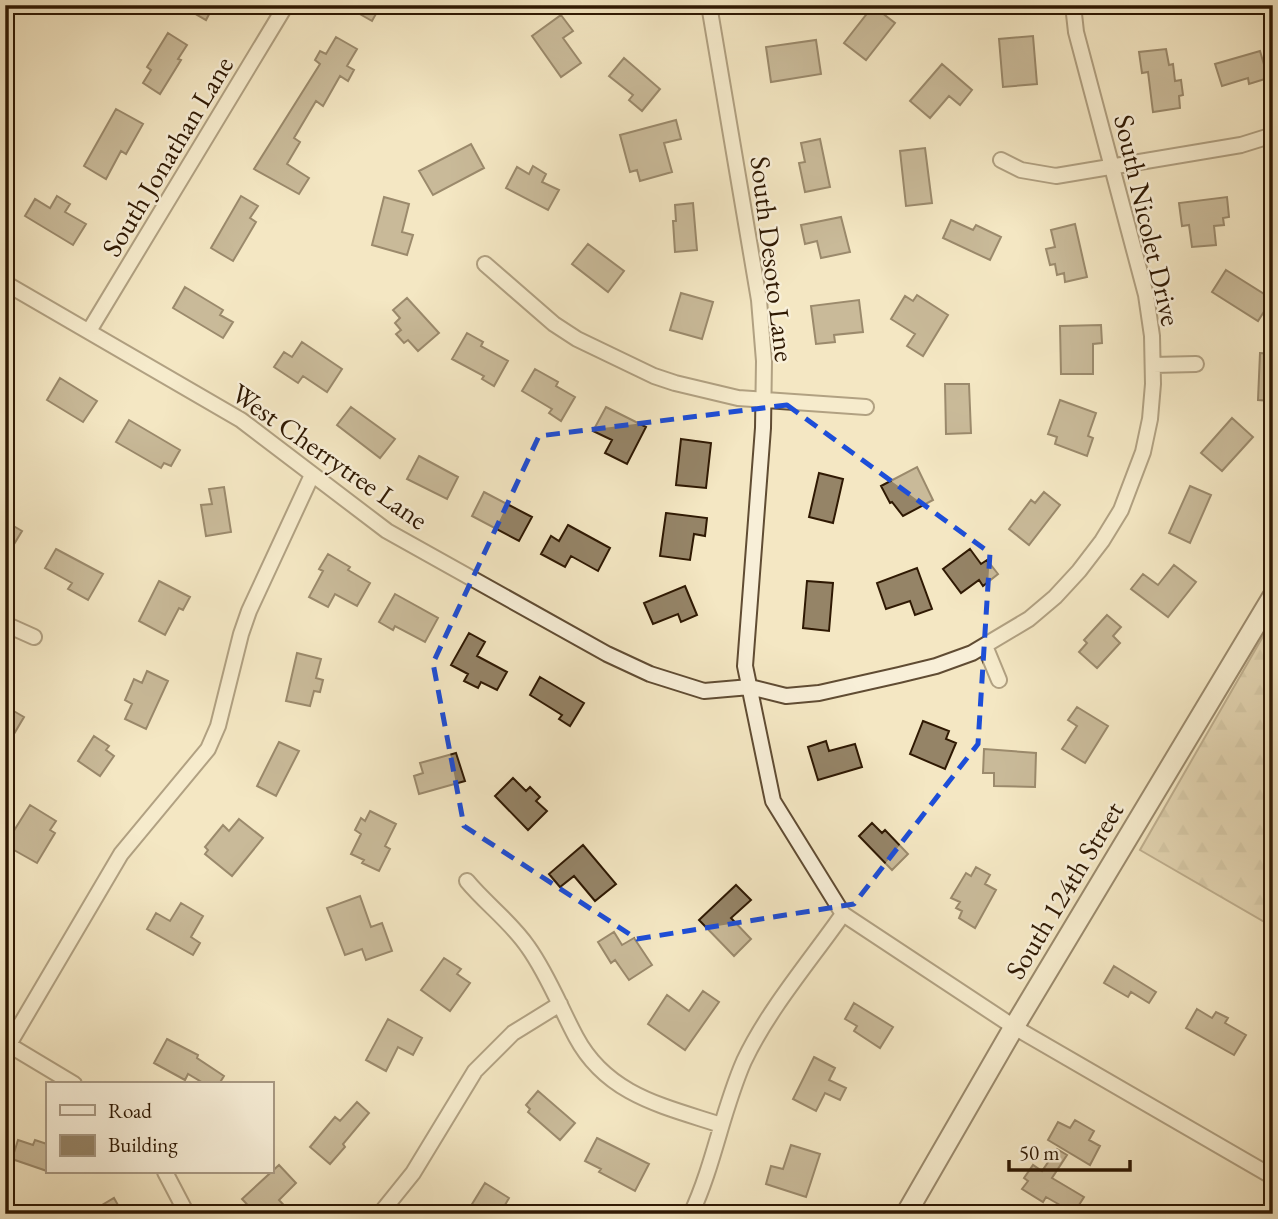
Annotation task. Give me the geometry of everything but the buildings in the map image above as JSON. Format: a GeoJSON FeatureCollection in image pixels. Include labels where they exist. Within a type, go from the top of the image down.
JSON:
{"type":"FeatureCollection","features":[{"type":"Feature","properties":{"kind":"street","name":"South Jonathan Lane"},"geometry":{"type":"LineString","coordinates":[[89,331],[286,5]]}},
{"type":"Feature","properties":{"kind":"street","name":"South Desoto Lane"},"geometry":{"type":"LineString","coordinates":[[709,5],[759,300],[764,361],[761,466],[745,666],[773,800],[843,914]]}},
{"type":"Feature","properties":{"kind":"street","name":"South Nicolet Drive"},"geometry":{"type":"LineString","coordinates":[[750,687],[786,696],[819,692],[936,666],[985,646],[1029,619],[1055,597],[1102,541],[1121,510],[1143,452],[1150,419],[1153,365],[1146,295],[1076,32],[1073,5]]}},
{"type":"Feature","properties":{"kind":"street"},"geometry":{"type":"LineString","coordinates":[[1001,160],[1021,170],[1056,176],[1241,145],[1273,135]]}},
{"type":"Feature","properties":{"kind":"street"},"geometry":{"type":"LineString","coordinates":[[485,264],[554,324],[607,355],[675,383],[720,395],[866,407]]}},
{"type":"Feature","properties":{"kind":"street","name":"West Cherrytree Lane"},"geometry":{"type":"LineString","coordinates":[[5,282],[240,420],[387,531],[607,654],[666,681],[704,691],[750,687]]}},
{"type":"Feature","properties":{"kind":"street"},"geometry":{"type":"LineString","coordinates":[[1153,365],[1196,364]]}},
{"type":"Feature","properties":{"kind":"street"},"geometry":{"type":"LineString","coordinates":[[70,1082],[7,1048],[121,854],[208,749],[218,726],[249,611],[312,475]]}},
{"type":"Feature","properties":{"kind":"street","name":"South 124th Street"},"geometry":{"type":"LineString","coordinates":[[906,1214],[1014,1027],[1273,596]]}},
{"type":"Feature","properties":{"kind":"street"},"geometry":{"type":"LineString","coordinates":[[5,624],[34,637]]}},
{"type":"Feature","properties":{"kind":"street"},"geometry":{"type":"LineString","coordinates":[[985,646],[999,680]]}},
{"type":"Feature","properties":{"kind":"street"},"geometry":{"type":"LineString","coordinates":[[467,881],[483,902],[512,927],[527,945],[582,1046],[601,1070],[638,1097],[660,1107],[721,1125]]}},
{"type":"Feature","properties":{"kind":"street"},"geometry":{"type":"LineString","coordinates":[[691,1214],[745,1060],[770,1014],[843,914],[1014,1027],[1273,1177]]}},
{"type":"Feature","properties":{"kind":"street"},"geometry":{"type":"LineString","coordinates":[[380,1214],[413,1173],[475,1071],[489,1054],[513,1033],[560,1004]]}},
{"type":"Feature","properties":{"kind":"street"},"geometry":{"type":"LineString","coordinates":[[166,1174],[187,1214]]}},
{"type":"Feature","properties":{"kind":"highlighted area"},"geometry":{"type":"Polygon","coordinates":[[[787,405],[990,553],[978,744],[854,904],[637,939],[464,826],[433,663],[539,436],[787,405]]]}},
{"type":"Feature","properties":{"kind":"green space"},"geometry":{"type":"Polygon","coordinates":[[[1273,619],[1273,927],[1140,850],[1273,619]]]}}]}
